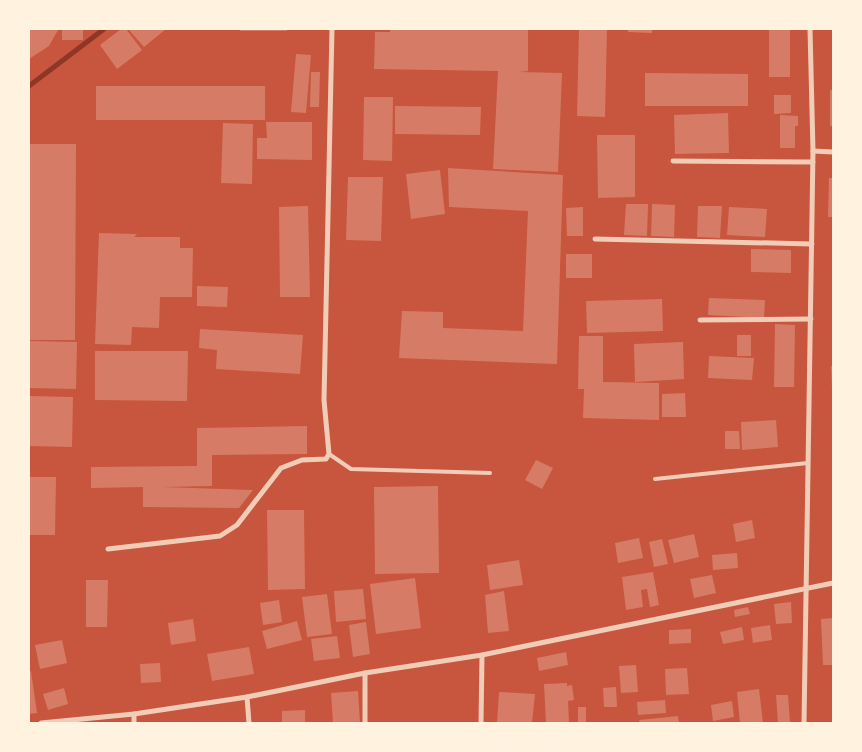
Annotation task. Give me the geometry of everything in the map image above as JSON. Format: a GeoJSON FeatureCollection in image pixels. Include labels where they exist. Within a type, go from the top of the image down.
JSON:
{"type":"FeatureCollection","features":[{"type":"Feature","properties":{"kind":"street"},"geometry":{"type":"LineString","coordinates":[[108,549],[220,536],[237,526],[281,468],[302,460],[326,459],[330,454],[324,400],[332,29]]}},
{"type":"Feature","properties":{"kind":"street"},"geometry":{"type":"LineString","coordinates":[[804,723],[813,162],[810,29]]}},
{"type":"Feature","properties":{"kind":"street"},"geometry":{"type":"LineString","coordinates":[[813,152],[833,152]]}},
{"type":"Feature","properties":{"kind":"street"},"geometry":{"type":"LineString","coordinates":[[673,161],[813,162]]}},
{"type":"Feature","properties":{"kind":"street"},"geometry":{"type":"LineString","coordinates":[[595,239],[812,244]]}},
{"type":"Feature","properties":{"kind":"street"},"geometry":{"type":"LineString","coordinates":[[700,320],[811,319]]}},
{"type":"Feature","properties":{"kind":"street"},"geometry":{"type":"LineString","coordinates":[[41,723],[134,714],[246,697],[365,673],[482,655],[833,583]]}},
{"type":"Feature","properties":{"kind":"street"},"geometry":{"type":"LineString","coordinates":[[481,723],[482,655]]}},
{"type":"Feature","properties":{"kind":"street"},"geometry":{"type":"LineString","coordinates":[[365,673],[365,723]]}},
{"type":"Feature","properties":{"kind":"street"},"geometry":{"type":"LineString","coordinates":[[246,697],[249,723]]}},
{"type":"Feature","properties":{"kind":"street"},"geometry":{"type":"LineString","coordinates":[[134,714],[134,723]]}},
{"type":"Feature","properties":{"kind":"lane"},"geometry":{"type":"LineString","coordinates":[[330,454],[352,469],[490,473]]}},
{"type":"Feature","properties":{"kind":"lane"},"geometry":{"type":"LineString","coordinates":[[655,479],[808,463]]}},
{"type":"Feature","properties":{"kind":"building"},"geometry":{"type":"Polygon","coordinates":[[[29,29],[58,30],[49,46],[29,59],[29,29]]]}},
{"type":"Feature","properties":{"kind":"building"},"geometry":{"type":"Polygon","coordinates":[[[62,29],[83,29],[83,40],[62,40],[62,29]]]}},
{"type":"Feature","properties":{"kind":"building"},"geometry":{"type":"Polygon","coordinates":[[[121,29],[126,29],[142,50],[117,69],[100,45],[121,29]]]}},
{"type":"Feature","properties":{"kind":"building"},"geometry":{"type":"Polygon","coordinates":[[[128,29],[166,29],[144,47],[128,29]]]}},
{"type":"Feature","properties":{"kind":"building"},"geometry":{"type":"Polygon","coordinates":[[[240,29],[287,29],[287,31],[240,31],[240,29]]]}},
{"type":"Feature","properties":{"kind":"building"},"geometry":{"type":"Polygon","coordinates":[[[390,29],[528,29],[528,71],[519,72],[562,73],[558,172],[493,169],[498,71],[374,69],[375,32],[390,32],[390,29]]]}},
{"type":"Feature","properties":{"kind":"building"},"geometry":{"type":"Polygon","coordinates":[[[579,29],[607,29],[605,117],[577,116],[579,29]]]}},
{"type":"Feature","properties":{"kind":"building"},"geometry":{"type":"Polygon","coordinates":[[[628,29],[652,29],[652,33],[628,32],[628,29]]]}},
{"type":"Feature","properties":{"kind":"building"},"geometry":{"type":"Polygon","coordinates":[[[769,29],[790,29],[790,77],[769,77],[769,29]]]}},
{"type":"Feature","properties":{"kind":"building"},"geometry":{"type":"Polygon","coordinates":[[[296,54],[311,55],[306,113],[291,112],[296,54]]]}},
{"type":"Feature","properties":{"kind":"building"},"geometry":{"type":"Polygon","coordinates":[[[311,72],[320,72],[319,107],[310,107],[311,72]]]}},
{"type":"Feature","properties":{"kind":"building"},"geometry":{"type":"Polygon","coordinates":[[[645,73],[748,74],[748,106],[645,106],[645,73]]]}},
{"type":"Feature","properties":{"kind":"building"},"geometry":{"type":"Polygon","coordinates":[[[96,86],[265,86],[265,120],[96,120],[96,86]]]}},
{"type":"Feature","properties":{"kind":"building"},"geometry":{"type":"Polygon","coordinates":[[[830,90],[833,90],[833,126],[830,126],[830,90]]]}},
{"type":"Feature","properties":{"kind":"building"},"geometry":{"type":"Polygon","coordinates":[[[774,95],[791,95],[791,113],[774,114],[774,95]]]}},
{"type":"Feature","properties":{"kind":"building"},"geometry":{"type":"Polygon","coordinates":[[[364,97],[393,97],[392,161],[363,160],[364,97]]]}},
{"type":"Feature","properties":{"kind":"building"},"geometry":{"type":"Polygon","coordinates":[[[395,106],[481,107],[480,135],[395,134],[395,106]]]}},
{"type":"Feature","properties":{"kind":"building"},"geometry":{"type":"Polygon","coordinates":[[[728,113],[729,153],[675,154],[674,115],[728,113]]]}},
{"type":"Feature","properties":{"kind":"building"},"geometry":{"type":"Polygon","coordinates":[[[780,115],[798,116],[798,126],[795,126],[795,148],[780,148],[780,115]]]}},
{"type":"Feature","properties":{"kind":"building"},"geometry":{"type":"Polygon","coordinates":[[[266,122],[312,122],[312,160],[257,159],[257,138],[267,138],[266,122]]]}},
{"type":"Feature","properties":{"kind":"building"},"geometry":{"type":"Polygon","coordinates":[[[223,123],[253,124],[252,184],[221,183],[223,123]]]}},
{"type":"Feature","properties":{"kind":"building"},"geometry":{"type":"Polygon","coordinates":[[[597,135],[635,135],[635,197],[598,198],[597,135]]]}},
{"type":"Feature","properties":{"kind":"building"},"geometry":{"type":"Polygon","coordinates":[[[29,144],[76,144],[75,340],[29,340],[29,144]]]}},
{"type":"Feature","properties":{"kind":"building"},"geometry":{"type":"Polygon","coordinates":[[[448,168],[563,175],[557,364],[399,358],[402,311],[443,312],[443,328],[523,331],[528,211],[449,207],[448,168]]]}},
{"type":"Feature","properties":{"kind":"building"},"geometry":{"type":"Polygon","coordinates":[[[440,170],[445,214],[411,219],[406,174],[440,170]]]}},
{"type":"Feature","properties":{"kind":"building"},"geometry":{"type":"Polygon","coordinates":[[[348,177],[383,177],[381,241],[346,240],[348,177]]]}},
{"type":"Feature","properties":{"kind":"building"},"geometry":{"type":"Polygon","coordinates":[[[829,178],[833,178],[833,217],[828,217],[829,178]]]}},
{"type":"Feature","properties":{"kind":"building"},"geometry":{"type":"Polygon","coordinates":[[[626,204],[648,204],[647,236],[624,235],[626,204]]]}},
{"type":"Feature","properties":{"kind":"building"},"geometry":{"type":"Polygon","coordinates":[[[652,204],[675,205],[674,237],[651,236],[652,204]]]}},
{"type":"Feature","properties":{"kind":"building"},"geometry":{"type":"Polygon","coordinates":[[[308,206],[310,297],[280,297],[279,207],[308,206]]]}},
{"type":"Feature","properties":{"kind":"building"},"geometry":{"type":"Polygon","coordinates":[[[698,206],[722,206],[720,238],[697,237],[698,206]]]}},
{"type":"Feature","properties":{"kind":"building"},"geometry":{"type":"Polygon","coordinates":[[[583,207],[583,236],[567,236],[566,208],[583,207]]]}},
{"type":"Feature","properties":{"kind":"building"},"geometry":{"type":"Polygon","coordinates":[[[729,207],[767,209],[765,237],[727,235],[729,207]]]}},
{"type":"Feature","properties":{"kind":"building"},"geometry":{"type":"Polygon","coordinates":[[[99,233],[137,234],[134,237],[180,237],[180,248],[193,248],[192,297],[160,297],[159,328],[132,327],[131,345],[95,344],[99,233]]]}},
{"type":"Feature","properties":{"kind":"building"},"geometry":{"type":"Polygon","coordinates":[[[751,249],[791,250],[791,273],[751,272],[751,249]]]}},
{"type":"Feature","properties":{"kind":"building"},"geometry":{"type":"Polygon","coordinates":[[[566,254],[592,254],[592,278],[566,278],[566,254]]]}},
{"type":"Feature","properties":{"kind":"building"},"geometry":{"type":"Polygon","coordinates":[[[197,286],[228,287],[227,307],[197,306],[197,286]]]}},
{"type":"Feature","properties":{"kind":"building"},"geometry":{"type":"Polygon","coordinates":[[[709,298],[765,300],[764,318],[708,315],[709,298]]]}},
{"type":"Feature","properties":{"kind":"building"},"geometry":{"type":"Polygon","coordinates":[[[662,299],[663,331],[587,333],[586,301],[662,299]]]}},
{"type":"Feature","properties":{"kind":"building"},"geometry":{"type":"Polygon","coordinates":[[[775,324],[795,325],[794,387],[774,387],[775,324]]]}},
{"type":"Feature","properties":{"kind":"building"},"geometry":{"type":"Polygon","coordinates":[[[200,329],[303,335],[300,374],[216,369],[217,350],[199,348],[200,329]]]}},
{"type":"Feature","properties":{"kind":"building"},"geometry":{"type":"Polygon","coordinates":[[[737,335],[751,335],[751,356],[737,356],[737,335]]]}},
{"type":"Feature","properties":{"kind":"building"},"geometry":{"type":"Polygon","coordinates":[[[579,336],[603,336],[603,382],[659,383],[659,420],[583,418],[584,389],[578,389],[579,336]]]}},
{"type":"Feature","properties":{"kind":"building"},"geometry":{"type":"Polygon","coordinates":[[[29,341],[77,342],[76,389],[29,388],[29,341]]]}},
{"type":"Feature","properties":{"kind":"building"},"geometry":{"type":"Polygon","coordinates":[[[683,342],[684,379],[635,382],[634,344],[683,342]]]}},
{"type":"Feature","properties":{"kind":"building"},"geometry":{"type":"Polygon","coordinates":[[[95,351],[188,351],[187,401],[95,400],[95,351]]]}},
{"type":"Feature","properties":{"kind":"building"},"geometry":{"type":"Polygon","coordinates":[[[709,356],[754,358],[752,380],[708,378],[709,356]]]}},
{"type":"Feature","properties":{"kind":"building"},"geometry":{"type":"Polygon","coordinates":[[[831,366],[833,366],[833,390],[832,390],[831,366]]]}},
{"type":"Feature","properties":{"kind":"building"},"geometry":{"type":"Polygon","coordinates":[[[685,393],[686,417],[662,417],[662,394],[685,393]]]}},
{"type":"Feature","properties":{"kind":"building"},"geometry":{"type":"Polygon","coordinates":[[[29,396],[73,397],[72,447],[29,446],[29,396]]]}},
{"type":"Feature","properties":{"kind":"building"},"geometry":{"type":"Polygon","coordinates":[[[776,420],[778,447],[742,450],[741,422],[776,420]]]}},
{"type":"Feature","properties":{"kind":"building"},"geometry":{"type":"Polygon","coordinates":[[[307,426],[307,454],[212,455],[212,486],[162,487],[253,490],[239,508],[143,507],[143,487],[91,488],[91,467],[197,466],[197,428],[307,426]]]}},
{"type":"Feature","properties":{"kind":"building"},"geometry":{"type":"Polygon","coordinates":[[[725,431],[739,431],[740,449],[725,449],[725,431]]]}},
{"type":"Feature","properties":{"kind":"building"},"geometry":{"type":"Polygon","coordinates":[[[536,460],[553,468],[542,489],[525,480],[536,460]]]}},
{"type":"Feature","properties":{"kind":"building"},"geometry":{"type":"Polygon","coordinates":[[[29,477],[56,477],[55,535],[29,535],[29,477]]]}},
{"type":"Feature","properties":{"kind":"building"},"geometry":{"type":"Polygon","coordinates":[[[438,486],[439,573],[375,574],[374,487],[438,486]]]}},
{"type":"Feature","properties":{"kind":"building"},"geometry":{"type":"Polygon","coordinates":[[[267,510],[304,510],[305,589],[268,590],[267,510]]]}},
{"type":"Feature","properties":{"kind":"building"},"geometry":{"type":"Polygon","coordinates":[[[752,520],[755,538],[736,542],[733,524],[752,520]]]}},
{"type":"Feature","properties":{"kind":"building"},"geometry":{"type":"Polygon","coordinates":[[[694,534],[699,557],[674,563],[668,540],[694,534]]]}},
{"type":"Feature","properties":{"kind":"building"},"geometry":{"type":"Polygon","coordinates":[[[639,538],[643,558],[618,563],[615,543],[639,538]]]}},
{"type":"Feature","properties":{"kind":"building"},"geometry":{"type":"Polygon","coordinates":[[[662,539],[668,564],[654,567],[649,542],[662,539]]]}},
{"type":"Feature","properties":{"kind":"building"},"geometry":{"type":"Polygon","coordinates":[[[737,553],[738,568],[713,570],[712,555],[737,553]]]}},
{"type":"Feature","properties":{"kind":"building"},"geometry":{"type":"Polygon","coordinates":[[[519,560],[523,585],[490,590],[487,565],[519,560]]]}},
{"type":"Feature","properties":{"kind":"building"},"geometry":{"type":"Polygon","coordinates":[[[653,572],[659,605],[650,607],[647,589],[641,590],[643,607],[626,610],[622,577],[653,572]]]}},
{"type":"Feature","properties":{"kind":"building"},"geometry":{"type":"Polygon","coordinates":[[[712,575],[716,593],[694,598],[690,579],[712,575]]]}},
{"type":"Feature","properties":{"kind":"building"},"geometry":{"type":"Polygon","coordinates":[[[415,578],[421,628],[376,634],[370,584],[415,578]]]}},
{"type":"Feature","properties":{"kind":"building"},"geometry":{"type":"Polygon","coordinates":[[[86,580],[108,580],[107,627],[86,627],[86,580]]]}},
{"type":"Feature","properties":{"kind":"building"},"geometry":{"type":"Polygon","coordinates":[[[363,589],[366,619],[336,622],[334,591],[363,589]]]}},
{"type":"Feature","properties":{"kind":"building"},"geometry":{"type":"Polygon","coordinates":[[[504,591],[509,631],[488,633],[485,595],[504,591]]]}},
{"type":"Feature","properties":{"kind":"building"},"geometry":{"type":"Polygon","coordinates":[[[327,594],[332,634],[307,637],[302,597],[327,594]]]}},
{"type":"Feature","properties":{"kind":"building"},"geometry":{"type":"Polygon","coordinates":[[[279,600],[282,622],[263,625],[260,603],[279,600]]]}},
{"type":"Feature","properties":{"kind":"building"},"geometry":{"type":"Polygon","coordinates":[[[791,602],[792,623],[776,624],[774,604],[791,602]]]}},
{"type":"Feature","properties":{"kind":"building"},"geometry":{"type":"Polygon","coordinates":[[[748,607],[750,614],[735,617],[734,610],[748,607]]]}},
{"type":"Feature","properties":{"kind":"building"},"geometry":{"type":"Polygon","coordinates":[[[833,618],[833,665],[823,665],[821,619],[833,618]]]}},
{"type":"Feature","properties":{"kind":"building"},"geometry":{"type":"Polygon","coordinates":[[[193,619],[196,641],[171,645],[168,623],[193,619]]]}},
{"type":"Feature","properties":{"kind":"building"},"geometry":{"type":"Polygon","coordinates":[[[297,621],[302,640],[267,649],[262,631],[297,621]]]}},
{"type":"Feature","properties":{"kind":"building"},"geometry":{"type":"Polygon","coordinates":[[[366,622],[370,654],[353,657],[349,625],[366,622]]]}},
{"type":"Feature","properties":{"kind":"building"},"geometry":{"type":"Polygon","coordinates":[[[770,625],[772,640],[753,643],[751,628],[770,625]]]}},
{"type":"Feature","properties":{"kind":"building"},"geometry":{"type":"Polygon","coordinates":[[[742,627],[744,640],[723,644],[720,632],[742,627]]]}},
{"type":"Feature","properties":{"kind":"building"},"geometry":{"type":"Polygon","coordinates":[[[691,629],[691,643],[669,644],[669,630],[691,629]]]}},
{"type":"Feature","properties":{"kind":"building"},"geometry":{"type":"Polygon","coordinates":[[[337,636],[340,658],[314,661],[311,639],[337,636]]]}},
{"type":"Feature","properties":{"kind":"building"},"geometry":{"type":"Polygon","coordinates":[[[62,640],[67,663],[40,669],[35,645],[62,640]]]}},
{"type":"Feature","properties":{"kind":"building"},"geometry":{"type":"Polygon","coordinates":[[[249,647],[254,674],[212,681],[207,654],[249,647]]]}},
{"type":"Feature","properties":{"kind":"building"},"geometry":{"type":"Polygon","coordinates":[[[566,652],[568,665],[539,671],[537,658],[566,652]]]}},
{"type":"Feature","properties":{"kind":"building"},"geometry":{"type":"Polygon","coordinates":[[[160,663],[161,682],[141,683],[140,664],[160,663]]]}},
{"type":"Feature","properties":{"kind":"building"},"geometry":{"type":"Polygon","coordinates":[[[636,665],[638,692],[621,693],[619,666],[636,665]]]}},
{"type":"Feature","properties":{"kind":"building"},"geometry":{"type":"Polygon","coordinates":[[[687,668],[689,694],[666,695],[665,669],[687,668]]]}},
{"type":"Feature","properties":{"kind":"building"},"geometry":{"type":"Polygon","coordinates":[[[31,671],[37,713],[29,714],[29,672],[31,671]]]}},
{"type":"Feature","properties":{"kind":"building"},"geometry":{"type":"Polygon","coordinates":[[[567,683],[567,686],[572,685],[574,700],[568,701],[569,723],[546,723],[544,684],[567,683]]]}},
{"type":"Feature","properties":{"kind":"building"},"geometry":{"type":"Polygon","coordinates":[[[616,687],[617,707],[604,707],[603,688],[616,687]]]}},
{"type":"Feature","properties":{"kind":"building"},"geometry":{"type":"Polygon","coordinates":[[[64,688],[68,704],[48,710],[43,694],[64,688]]]}},
{"type":"Feature","properties":{"kind":"building"},"geometry":{"type":"Polygon","coordinates":[[[759,689],[763,723],[740,723],[737,692],[759,689]]]}},
{"type":"Feature","properties":{"kind":"building"},"geometry":{"type":"Polygon","coordinates":[[[358,691],[360,723],[333,723],[331,693],[358,691]]]}},
{"type":"Feature","properties":{"kind":"building"},"geometry":{"type":"Polygon","coordinates":[[[499,692],[535,694],[532,723],[497,723],[499,692]]]}},
{"type":"Feature","properties":{"kind":"building"},"geometry":{"type":"Polygon","coordinates":[[[776,695],[788,695],[790,723],[778,723],[776,695]]]}},
{"type":"Feature","properties":{"kind":"building"},"geometry":{"type":"Polygon","coordinates":[[[665,700],[666,713],[638,715],[637,702],[665,700]]]}},
{"type":"Feature","properties":{"kind":"building"},"geometry":{"type":"Polygon","coordinates":[[[732,701],[734,717],[713,721],[711,705],[732,701]]]}},
{"type":"Feature","properties":{"kind":"building"},"geometry":{"type":"Polygon","coordinates":[[[578,707],[586,707],[586,723],[578,723],[578,707]]]}},
{"type":"Feature","properties":{"kind":"building"},"geometry":{"type":"Polygon","coordinates":[[[305,710],[305,723],[282,723],[282,711],[305,710]]]}},
{"type":"Feature","properties":{"kind":"building"},"geometry":{"type":"Polygon","coordinates":[[[678,716],[679,723],[640,723],[639,720],[678,716]]]}},
{"type":"Feature","properties":{"kind":"waterway"},"geometry":{"type":"LineString","coordinates":[[29,86],[104,29]]}}]}
